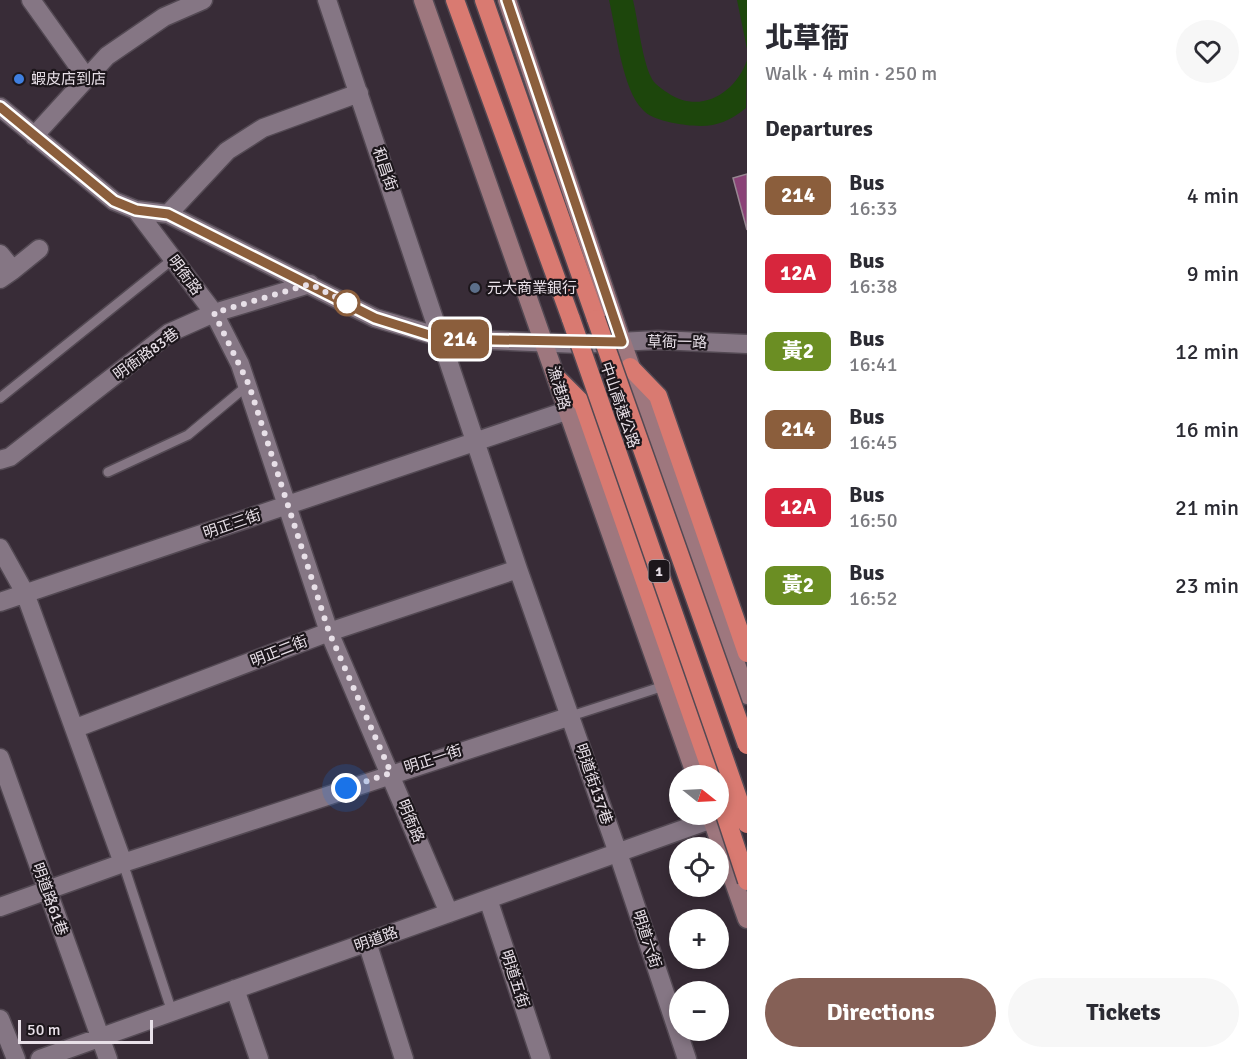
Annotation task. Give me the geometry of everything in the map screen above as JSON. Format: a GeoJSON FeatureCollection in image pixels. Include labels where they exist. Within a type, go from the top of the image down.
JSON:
{"type":"FeatureCollection","features":[{"type":"Feature","properties":{"kind":"highway","name":"中山高速公路"},"geometry":{"type":"LineString","coordinates":[[455,0],[571,319],[747,824]]}},
{"type":"Feature","properties":{"kind":"highway","name":"中山高速公路"},"geometry":{"type":"LineString","coordinates":[[484,0],[747,745]]}},
{"type":"Feature","properties":{"kind":"highway"},"geometry":{"type":"LineString","coordinates":[[630,367],[658,396],[747,654]]}},
{"type":"Feature","properties":{"kind":"highway"},"geometry":{"type":"LineString","coordinates":[[557,378],[583,404],[709,765]]}},
{"type":"Feature","properties":{"kind":"highway"},"geometry":{"type":"LineString","coordinates":[[729,825],[747,879]]}},
{"type":"Feature","properties":{"kind":"street"},"geometry":{"type":"LineString","coordinates":[[31,0],[86,77]]}},
{"type":"Feature","properties":{"kind":"street"},"geometry":{"type":"LineString","coordinates":[[34,136],[107,56],[164,17],[203,0]]}},
{"type":"Feature","properties":{"kind":"street","name":"和昌街"},"geometry":{"type":"LineString","coordinates":[[327,0],[442,339]]}},
{"type":"Feature","properties":{"kind":"street","name":"漁港路"},"geometry":{"type":"LineString","coordinates":[[423,0],[692,765]]}},
{"type":"Feature","properties":{"kind":"street"},"geometry":{"type":"LineString","coordinates":[[507,0],[614,343],[630,367],[747,695]]}},
{"type":"Feature","properties":{"kind":"street"},"geometry":{"type":"LineString","coordinates":[[168,214],[227,151],[263,128],[358,93]]}},
{"type":"Feature","properties":{"kind":"street"},"geometry":{"type":"LineString","coordinates":[[0,107],[114,201],[136,210]]}},
{"type":"Feature","properties":{"kind":"street","name":"草衙一路"},"geometry":{"type":"LineString","coordinates":[[136,210],[168,214],[375,318],[442,339],[614,343],[658,340],[747,344]]}},
{"type":"Feature","properties":{"kind":"street","name":"明衙路"},"geometry":{"type":"LineString","coordinates":[[136,210],[214,313],[249,385],[329,632],[449,913]]}},
{"type":"Feature","properties":{"kind":"street"},"geometry":{"type":"LineString","coordinates":[[0,254],[6,275],[39,249]]}},
{"type":"Feature","properties":{"kind":"street","name":"明衙路83巷"},"geometry":{"type":"LineString","coordinates":[[0,460],[10,457],[169,333],[214,313],[310,284]]}},
{"type":"Feature","properties":{"kind":"street"},"geometry":{"type":"LineString","coordinates":[[442,339],[518,569],[571,716]]}},
{"type":"Feature","properties":{"kind":"street","name":"明正三街"},"geometry":{"type":"LineString","coordinates":[[0,602],[566,411]]}},
{"type":"Feature","properties":{"kind":"street"},"geometry":{"type":"LineString","coordinates":[[0,548],[25,593],[76,728],[123,863]]}},
{"type":"Feature","properties":{"kind":"street","name":"明正二街"},"geometry":{"type":"LineString","coordinates":[[76,728],[329,632],[518,569]]}},
{"type":"Feature","properties":{"kind":"street","name":"明正一街"},"geometry":{"type":"LineString","coordinates":[[0,907],[391,773],[571,716]]}},
{"type":"Feature","properties":{"kind":"street","name":"明道街137巷"},"geometry":{"type":"LineString","coordinates":[[571,716],[618,853]]}},
{"type":"Feature","properties":{"kind":"street","name":"明道路61巷"},"geometry":{"type":"LineString","coordinates":[[0,758],[108,1059]]}},
{"type":"Feature","properties":{"kind":"street","name":"明道路"},"geometry":{"type":"LineString","coordinates":[[40,1059],[618,853],[690,825]]}},
{"type":"Feature","properties":{"kind":"street"},"geometry":{"type":"LineString","coordinates":[[714,825],[747,919]]}},
{"type":"Feature","properties":{"kind":"street","name":"明道六街"},"geometry":{"type":"LineString","coordinates":[[618,853],[687,1059]]}},
{"type":"Feature","properties":{"kind":"street","name":"明道五街"},"geometry":{"type":"LineString","coordinates":[[488,899],[541,1059]]}},
{"type":"Feature","properties":{"kind":"street"},"geometry":{"type":"LineString","coordinates":[[367,942],[404,1059]]}},
{"type":"Feature","properties":{"kind":"street"},"geometry":{"type":"LineString","coordinates":[[235,989],[259,1059]]}},
{"type":"Feature","properties":{"kind":"street"},"geometry":{"type":"LineString","coordinates":[[0,1019],[16,1059]]}},
{"type":"Feature","properties":{"kind":"lane"},"geometry":{"type":"LineString","coordinates":[[0,398],[173,259]]}},
{"type":"Feature","properties":{"kind":"lane"},"geometry":{"type":"LineString","coordinates":[[108,472],[188,435],[249,385]]}},
{"type":"Feature","properties":{"kind":"lane"},"geometry":{"type":"LineString","coordinates":[[571,716],[664,686]]}},
{"type":"Feature","properties":{"kind":"lane"},"geometry":{"type":"LineString","coordinates":[[719,825],[733,839],[747,879]]}},
{"type":"Feature","properties":{"kind":"lane"},"geometry":{"type":"LineString","coordinates":[[123,863],[172,1012]]}},
{"type":"Feature","properties":{"kind":"green space"},"geometry":{"type":"Polygon","coordinates":[[[609,0],[633,0],[643,50],[652,79],[663,90],[680,99],[692,102],[704,101],[726,91],[742,72],[747,60],[746,108],[718,124],[704,126],[657,119],[643,110],[636,101],[625,74],[609,0]]]}},
{"type":"Feature","properties":{"kind":"green space"},"geometry":{"type":"Polygon","coordinates":[[[737,0],[747,0],[747,49],[737,0]]]}},
{"type":"Feature","properties":{"kind":"building"},"geometry":{"type":"Polygon","coordinates":[[[747,174],[747,230],[733,178],[747,174]]]}},
{"type":"Feature","properties":{"kind":"bus line","name":"214"},"geometry":{"type":"LineString","coordinates":[[0,107],[114,201],[136,210],[168,214],[390,324],[442,339],[544,340],[578,344],[622,342],[507,0]]}},
{"type":"Feature","properties":{"kind":"place","name":"蝦皮店到店"},"geometry":{"type":"Point","coordinates":[19,79]}},
{"type":"Feature","properties":{"kind":"place","name":"元大商業銀行"},"geometry":{"type":"Point","coordinates":[475,288]}},
{"type":"Feature","properties":{"kind":"route"},"geometry":{"type":"LineString","coordinates":[[346,788],[391,773],[329,632],[249,385],[214,313],[310,284],[347,303]]}}]}
